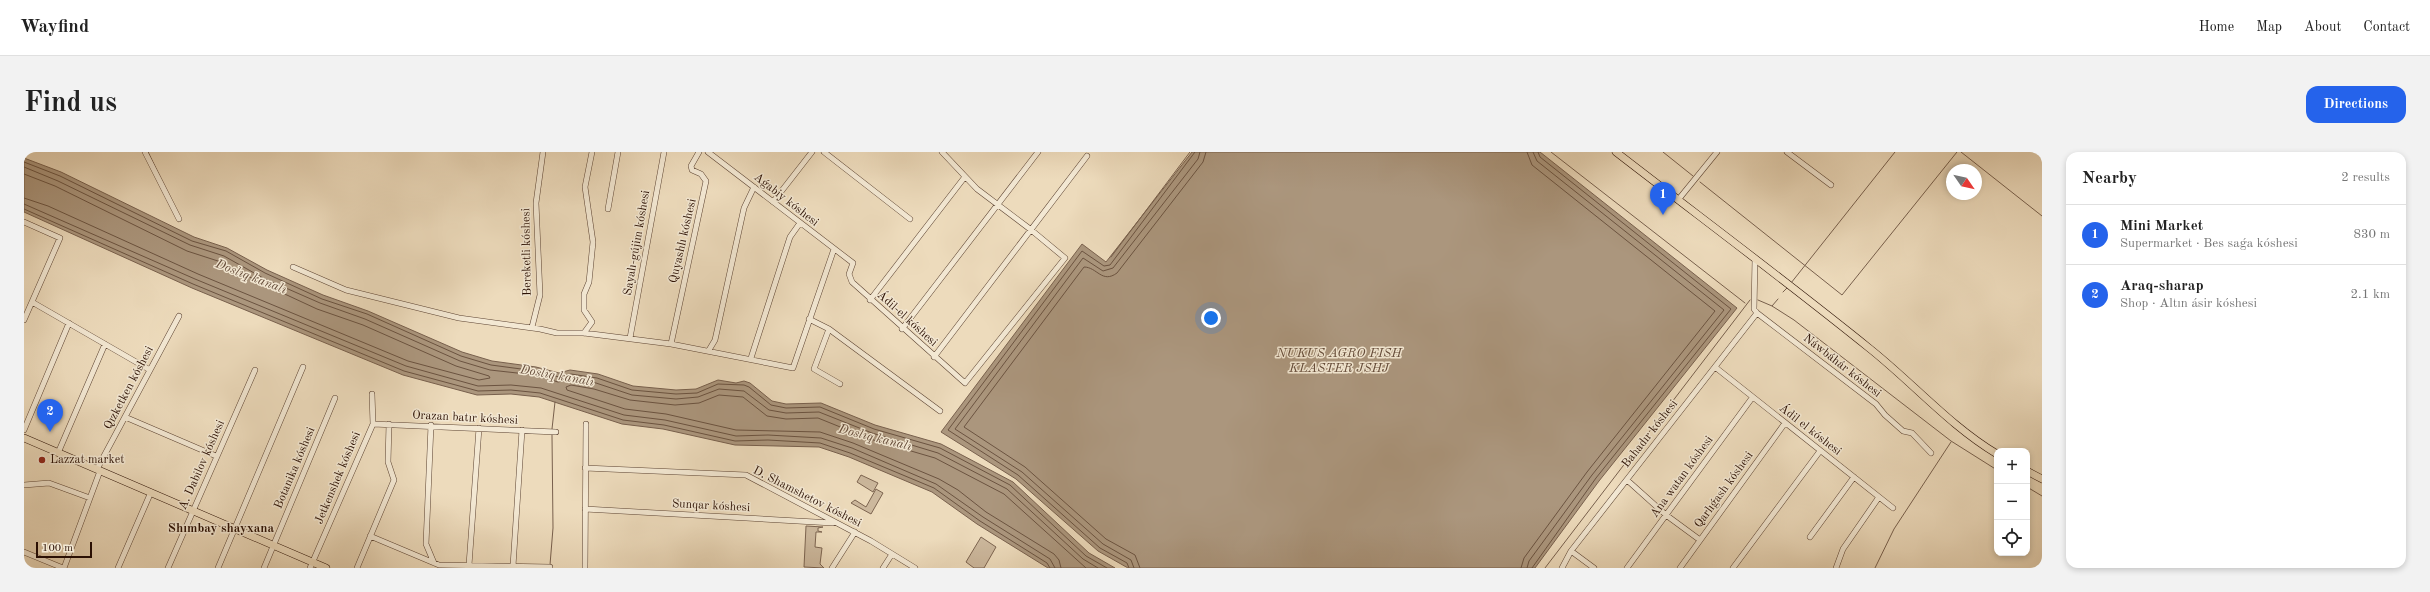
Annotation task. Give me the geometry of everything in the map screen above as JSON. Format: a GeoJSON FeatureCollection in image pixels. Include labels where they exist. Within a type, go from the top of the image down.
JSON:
{"type":"FeatureCollection","features":[{"type":"Feature","properties":{"kind":"main road"},"geometry":{"type":"LineString","coordinates":[[1616,152],[1902,374],[1972,438],[1994,452]]}},
{"type":"Feature","properties":{"kind":"main road"},"geometry":{"type":"LineString","coordinates":[[24,438],[274,546],[311,565],[326,568]]}},
{"type":"Feature","properties":{"kind":"main road"},"geometry":{"type":"LineString","coordinates":[[2030,473],[2042,479]]}},
{"type":"Feature","properties":{"kind":"street"},"geometry":{"type":"LineString","coordinates":[[145,152],[179,219]]}},
{"type":"Feature","properties":{"kind":"street","name":"Bereketli kóshesi"},"geometry":{"type":"LineString","coordinates":[[532,327],[540,295],[536,203],[543,152]]}},
{"type":"Feature","properties":{"kind":"street"},"geometry":{"type":"LineString","coordinates":[[584,333],[592,322],[584,310],[584,294],[589,282],[593,242],[586,187],[592,152]]}},
{"type":"Feature","properties":{"kind":"street"},"geometry":{"type":"LineString","coordinates":[[608,209],[618,152]]}},
{"type":"Feature","properties":{"kind":"street","name":"Sayalı-gújim kóshesi"},"geometry":{"type":"LineString","coordinates":[[630,338],[664,152]]}},
{"type":"Feature","properties":{"kind":"street","name":"Quyashlı kóshesi"},"geometry":{"type":"LineString","coordinates":[[671,344],[705,192],[706,181],[701,174],[692,170],[691,166],[699,152]]}},
{"type":"Feature","properties":{"kind":"street","name":"Aǵabiy kóshesi"},"geometry":{"type":"LineString","coordinates":[[708,152],[853,263]]}},
{"type":"Feature","properties":{"kind":"street"},"geometry":{"type":"LineString","coordinates":[[773,202],[812,152]]}},
{"type":"Feature","properties":{"kind":"street"},"geometry":{"type":"LineString","coordinates":[[824,152],[910,219]]}},
{"type":"Feature","properties":{"kind":"street"},"geometry":{"type":"LineString","coordinates":[[942,152],[964,178],[996,205],[1030,229]]}},
{"type":"Feature","properties":{"kind":"street"},"geometry":{"type":"LineString","coordinates":[[902,328],[1038,152]]}},
{"type":"Feature","properties":{"kind":"street"},"geometry":{"type":"LineString","coordinates":[[1678,200],[1717,152]]}},
{"type":"Feature","properties":{"kind":"street"},"geometry":{"type":"LineString","coordinates":[[1787,152],[1831,185]]}},
{"type":"Feature","properties":{"kind":"street"},"geometry":{"type":"LineString","coordinates":[[934,357],[1087,156]]}},
{"type":"Feature","properties":{"kind":"street"},"geometry":{"type":"LineString","coordinates":[[870,300],[964,178]]}},
{"type":"Feature","properties":{"kind":"street"},"geometry":{"type":"LineString","coordinates":[[709,350],[715,340],[744,208],[754,188]]}},
{"type":"Feature","properties":{"kind":"street"},"geometry":{"type":"LineString","coordinates":[[24,222],[60,238],[24,320]]}},
{"type":"Feature","properties":{"kind":"street"},"geometry":{"type":"LineString","coordinates":[[751,358],[790,236],[800,223]]}},
{"type":"Feature","properties":{"kind":"street","name":"Ádil-el kóshesi"},"geometry":{"type":"LineString","coordinates":[[853,263],[849,274],[852,282],[870,300],[965,383],[1064,258],[1030,229]]}},
{"type":"Feature","properties":{"kind":"street"},"geometry":{"type":"LineString","coordinates":[[293,267],[346,290],[420,309],[486,323],[532,327],[557,333],[584,333],[671,344],[751,358],[793,368],[834,249]]}},
{"type":"Feature","properties":{"kind":"street"},"geometry":{"type":"LineString","coordinates":[[1755,259],[1754,309],[1757,313]]}},
{"type":"Feature","properties":{"kind":"street"},"geometry":{"type":"LineString","coordinates":[[32,302],[150,370]]}},
{"type":"Feature","properties":{"kind":"street","name":"Bahadır kóshesi"},"geometry":{"type":"LineString","coordinates":[[1562,568],[1571,551],[1757,313]]}},
{"type":"Feature","properties":{"kind":"street","name":"Náwbáhár kóshesi"},"geometry":{"type":"LineString","coordinates":[[1757,313],[1876,404],[1888,418],[1903,431],[1912,433],[1931,453]]}},
{"type":"Feature","properties":{"kind":"street","name":"Qızketken kóshesi"},"geometry":{"type":"LineString","coordinates":[[64,568],[99,470],[125,417],[179,316]]}},
{"type":"Feature","properties":{"kind":"street"},"geometry":{"type":"LineString","coordinates":[[809,319],[829,329],[940,411]]}},
{"type":"Feature","properties":{"kind":"street"},"geometry":{"type":"LineString","coordinates":[[24,430],[69,323]]}},
{"type":"Feature","properties":{"kind":"street"},"geometry":{"type":"LineString","coordinates":[[829,329],[814,369],[840,384]]}},
{"type":"Feature","properties":{"kind":"street"},"geometry":{"type":"LineString","coordinates":[[58,453],[105,344]]}},
{"type":"Feature","properties":{"kind":"street"},"geometry":{"type":"LineString","coordinates":[[218,568],[303,367]]}},
{"type":"Feature","properties":{"kind":"street","name":"Ádil el kóshesi"},"geometry":{"type":"LineString","coordinates":[[1715,367],[1752,398],[1893,508]]}},
{"type":"Feature","properties":{"kind":"street","name":"A. Dabilov kóshesi"},"geometry":{"type":"LineString","coordinates":[[168,568],[192,510],[255,370]]}},
{"type":"Feature","properties":{"kind":"street","name":"Jetkenshek kóshesi"},"geometry":{"type":"LineString","coordinates":[[311,565],[373,424],[372,394]]}},
{"type":"Feature","properties":{"kind":"street","name":"Botanika kóshesi"},"geometry":{"type":"LineString","coordinates":[[264,568],[335,398]]}},
{"type":"Feature","properties":{"kind":"street","name":"Ana watan kóshesi"},"geometry":{"type":"LineString","coordinates":[[1627,568],[1752,398]]}},
{"type":"Feature","properties":{"kind":"street"},"geometry":{"type":"LineString","coordinates":[[125,417],[216,456]]}},
{"type":"Feature","properties":{"kind":"street","name":"Qarlıǵash kóshesi"},"geometry":{"type":"LineString","coordinates":[[1680,568],[1785,423]]}},
{"type":"Feature","properties":{"kind":"street","name":"Orazan batır kóshesi"},"geometry":{"type":"LineString","coordinates":[[373,424],[430,425],[556,432]]}},
{"type":"Feature","properties":{"kind":"street"},"geometry":{"type":"LineString","coordinates":[[357,568],[394,480],[388,462],[389,424]]}},
{"type":"Feature","properties":{"kind":"street"},"geometry":{"type":"LineString","coordinates":[[585,568],[586,424]]}},
{"type":"Feature","properties":{"kind":"street"},"geometry":{"type":"LineString","coordinates":[[430,425],[426,544],[438,565]]}},
{"type":"Feature","properties":{"kind":"street"},"geometry":{"type":"LineString","coordinates":[[469,565],[479,428]]}},
{"type":"Feature","properties":{"kind":"street"},"geometry":{"type":"LineString","coordinates":[[513,566],[522,430]]}},
{"type":"Feature","properties":{"kind":"street"},"geometry":{"type":"LineString","coordinates":[[1733,568],[1820,451]]}},
{"type":"Feature","properties":{"kind":"street","name":"D. Shamshetov kóshesi"},"geometry":{"type":"LineString","coordinates":[[585,468],[746,475],[855,532],[914,568]]}},
{"type":"Feature","properties":{"kind":"street"},"geometry":{"type":"LineString","coordinates":[[1810,537],[1854,477]]}},
{"type":"Feature","properties":{"kind":"street"},"geometry":{"type":"LineString","coordinates":[[1627,480],[1666,515],[1700,540]]}},
{"type":"Feature","properties":{"kind":"street"},"geometry":{"type":"LineString","coordinates":[[24,485],[49,482],[90,498]]}},
{"type":"Feature","properties":{"kind":"street"},"geometry":{"type":"LineString","coordinates":[[118,568],[151,492]]}},
{"type":"Feature","properties":{"kind":"street"},"geometry":{"type":"LineString","coordinates":[[1836,568],[1843,549],[1879,497]]}},
{"type":"Feature","properties":{"kind":"street","name":"Sunqar kóshesi"},"geometry":{"type":"LineString","coordinates":[[585,509],[836,523]]}},
{"type":"Feature","properties":{"kind":"street"},"geometry":{"type":"LineString","coordinates":[[832,568],[855,532]]}},
{"type":"Feature","properties":{"kind":"street"},"geometry":{"type":"LineString","coordinates":[[370,536],[438,565],[550,567]]}},
{"type":"Feature","properties":{"kind":"street"},"geometry":{"type":"LineString","coordinates":[[1571,551],[1594,568]]}},
{"type":"Feature","properties":{"kind":"street"},"geometry":{"type":"LineString","coordinates":[[24,552],[64,568]]}},
{"type":"Feature","properties":{"kind":"street"},"geometry":{"type":"LineString","coordinates":[[883,568],[892,554]]}},
{"type":"Feature","properties":{"kind":"shaded area"},"geometry":{"type":"Polygon","coordinates":[[[861,475],[878,483],[873,492],[857,482],[861,475]]]}},
{"type":"Feature","properties":{"kind":"shaded area"},"geometry":{"type":"Polygon","coordinates":[[[876,489],[883,493],[871,514],[851,503],[855,500],[866,507],[876,489]]]}},
{"type":"Feature","properties":{"kind":"shaded area"},"geometry":{"type":"Polygon","coordinates":[[[806,526],[823,527],[818,528],[818,531],[822,532],[816,532],[815,547],[822,548],[820,564],[824,568],[804,567],[806,526]]]}},
{"type":"Feature","properties":{"kind":"shaded area"},"geometry":{"type":"Polygon","coordinates":[[[981,537],[996,547],[984,568],[974,568],[966,562],[981,537]]]}},
{"type":"Feature","properties":{"kind":"water","name":"NUKUS AGRO FISH KLASTER JSHJ"},"geometry":{"type":"Polygon","coordinates":[[[1192,152],[1540,152],[1737,308],[1599,481],[1535,568],[1128,568],[1098,551],[1016,479],[941,432],[1082,244],[1106,262],[1192,152]]]}},
{"type":"Feature","properties":{"kind":"water","name":"Doslıq kanalı"},"geometry":{"type":"Polygon","coordinates":[[[24,158],[61,172],[194,237],[227,248],[267,270],[323,295],[368,311],[462,352],[492,361],[536,367],[559,373],[570,370],[598,374],[633,386],[676,390],[696,389],[718,380],[736,383],[744,381],[750,383],[772,401],[786,404],[821,403],[875,425],[941,444],[1013,482],[1089,553],[1115,568],[1048,568],[977,524],[932,492],[849,457],[819,447],[735,445],[663,429],[622,424],[539,397],[511,394],[477,395],[403,375],[192,288],[24,212],[24,158]]]}},
{"type":"Feature","properties":{"kind":"waterway"},"geometry":{"type":"LineString","coordinates":[[148,152],[158,173]]}},
{"type":"Feature","properties":{"kind":"waterway"},"geometry":{"type":"LineString","coordinates":[[1111,257],[1190,152]]}},
{"type":"Feature","properties":{"kind":"waterway"},"geometry":{"type":"LineString","coordinates":[[1551,152],[1745,303]]}},
{"type":"Feature","properties":{"kind":"waterway"},"geometry":{"type":"LineString","coordinates":[[1663,152],[1693,176]]}},
{"type":"Feature","properties":{"kind":"waterway"},"geometry":{"type":"LineString","coordinates":[[1791,283],[1895,152]]}},
{"type":"Feature","properties":{"kind":"waterway"},"geometry":{"type":"LineString","coordinates":[[1700,182],[1842,295],[1957,152]]}},
{"type":"Feature","properties":{"kind":"waterway"},"geometry":{"type":"LineString","coordinates":[[1961,152],[2042,216]]}},
{"type":"Feature","properties":{"kind":"waterway"},"geometry":{"type":"LineString","coordinates":[[1783,292],[1788,287]]}},
{"type":"Feature","properties":{"kind":"waterway"},"geometry":{"type":"LineString","coordinates":[[1778,299],[1772,306],[1794,320],[1951,441],[1994,468]]}},
{"type":"Feature","properties":{"kind":"waterway"},"geometry":{"type":"LineString","coordinates":[[1545,568],[1750,300]]}},
{"type":"Feature","properties":{"kind":"waterway"},"geometry":{"type":"LineString","coordinates":[[1758,300],[1772,306]]}},
{"type":"Feature","properties":{"kind":"waterway"},"geometry":{"type":"LineString","coordinates":[[552,429],[555,402]]}},
{"type":"Feature","properties":{"kind":"waterway"},"geometry":{"type":"LineString","coordinates":[[550,565],[553,528],[552,435]]}},
{"type":"Feature","properties":{"kind":"waterway"},"geometry":{"type":"LineString","coordinates":[[1875,568],[1894,529],[1951,442]]}},
{"type":"Feature","properties":{"kind":"waterway"},"geometry":{"type":"LineString","coordinates":[[2030,489],[2042,496]]}},
{"type":"Feature","properties":{"kind":"place","name":"Mini Market"},"geometry":{"type":"Point","coordinates":[1663,215]}},
{"type":"Feature","properties":{"kind":"place","name":"Araq-sharap"},"geometry":{"type":"Point","coordinates":[50,432]}},
{"type":"Feature","properties":{"kind":"place","name":"Lazzat market"},"geometry":{"type":"Point","coordinates":[42,460]}},
{"type":"Feature","properties":{"kind":"district","name":"Shımbay shayxana"},"geometry":{"type":"Point","coordinates":[221,528]}}]}
